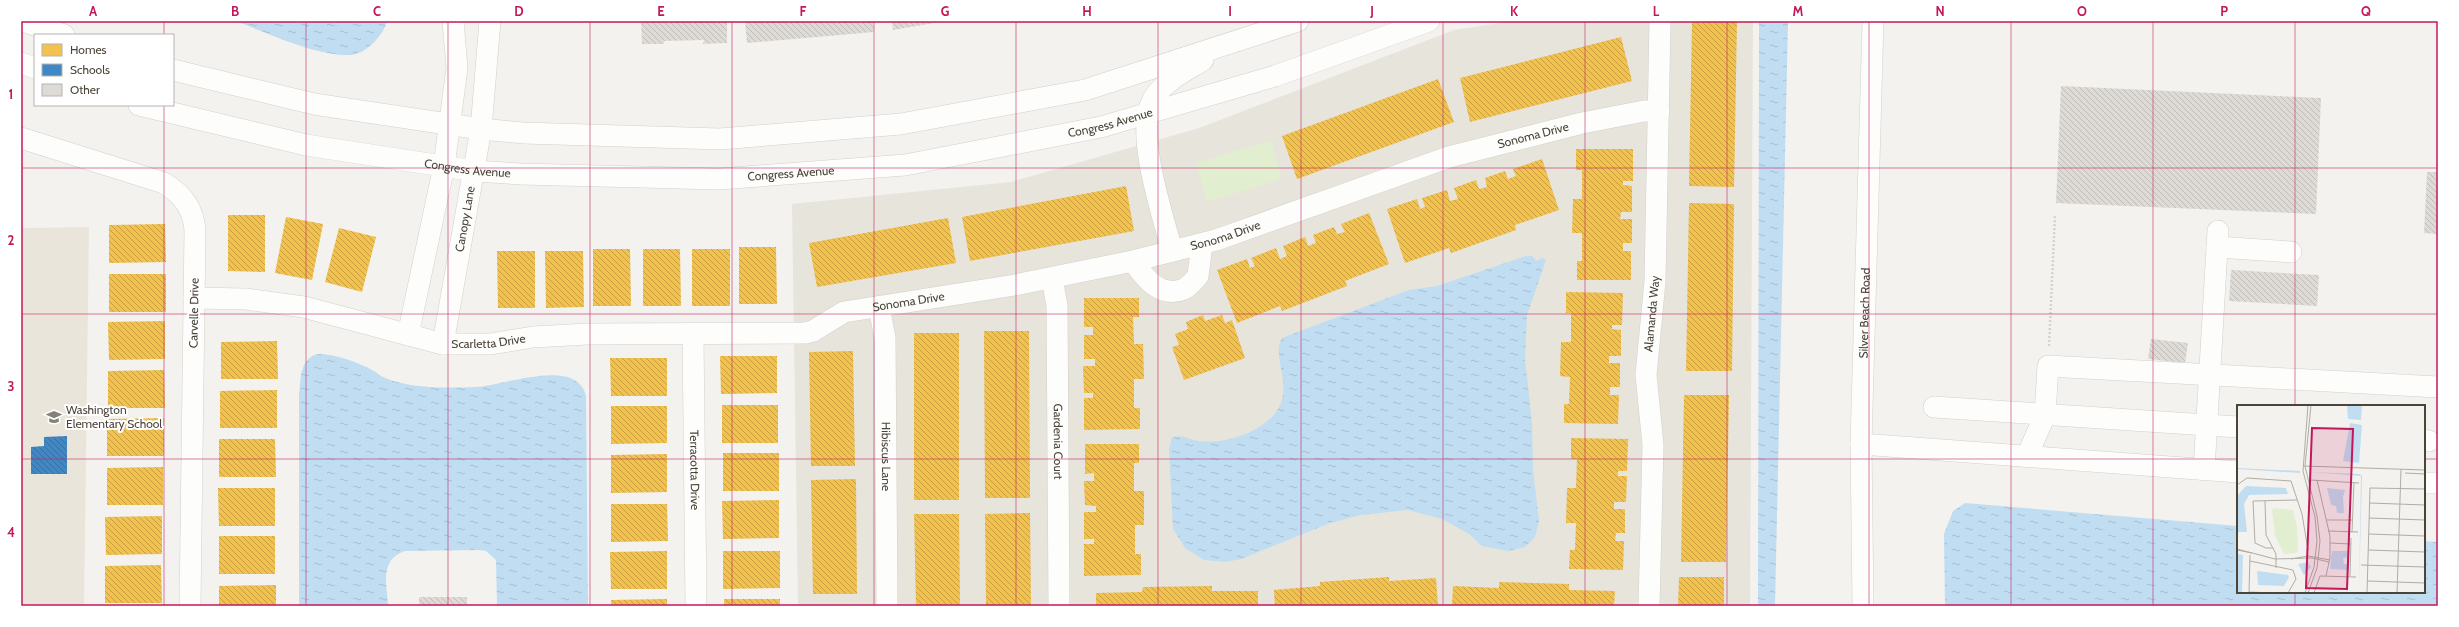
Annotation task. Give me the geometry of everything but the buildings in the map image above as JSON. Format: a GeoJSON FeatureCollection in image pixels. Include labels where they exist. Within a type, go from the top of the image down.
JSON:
{"type":"FeatureCollection","features":[{"type":"Feature","properties":{"kind":"street"},"geometry":{"type":"LineString","coordinates":[[22,21],[61,34]]}},
{"type":"Feature","properties":{"kind":"street"},"geometry":{"type":"LineString","coordinates":[[408,336],[444,166],[456,68],[454,21]]}},
{"type":"Feature","properties":{"kind":"street","name":"Canopy Lane"},"geometry":{"type":"LineString","coordinates":[[443,344],[475,171],[481,129],[490,21]]}},
{"type":"Feature","properties":{"kind":"street"},"geometry":{"type":"LineString","coordinates":[[174,70],[314,104],[449,125],[523,133],[720,139],[901,124],[1085,90],[1298,21]]}},
{"type":"Feature","properties":{"kind":"street","name":"Congress Avenue"},"geometry":{"type":"LineString","coordinates":[[143,106],[306,146],[475,171],[528,174],[719,179],[905,165],[1102,127],[1275,76],[1429,21]]}},
{"type":"Feature","properties":{"kind":"street","name":"Alamanda Way"},"geometry":{"type":"LineString","coordinates":[[1649,606],[1653,446],[1646,376],[1655,281],[1660,21]]}},
{"type":"Feature","properties":{"kind":"street","name":"Silver Beach Road"},"geometry":{"type":"LineString","coordinates":[[1863,606],[1861,444],[1872,21]]}},
{"type":"Feature","properties":{"kind":"street"},"geometry":{"type":"LineString","coordinates":[[1172,251],[1147,149],[1148,114],[1153,99],[1160,91],[1176,77],[1226,45]]}},
{"type":"Feature","properties":{"kind":"street"},"geometry":{"type":"LineString","coordinates":[[21,63],[34,68]]}},
{"type":"Feature","properties":{"kind":"street","name":"Sonoma Drive"},"geometry":{"type":"LineString","coordinates":[[788,334],[813,331],[844,312],[879,308],[1052,278],[1133,261],[1202,244],[1468,152],[1582,123],[1644,111],[1659,111]]}},
{"type":"Feature","properties":{"kind":"street","name":"Carvelle Drive"},"geometry":{"type":"LineString","coordinates":[[21,138],[164,183],[174,189],[190,207],[194,219],[190,606]]}},
{"type":"Feature","properties":{"kind":"street"},"geometry":{"type":"LineString","coordinates":[[2204,470],[2218,239],[2291,252]]}},
{"type":"Feature","properties":{"kind":"street"},"geometry":{"type":"LineString","coordinates":[[1133,261],[1148,283],[1165,291],[1184,289],[1198,276],[1202,244]]}},
{"type":"Feature","properties":{"kind":"street"},"geometry":{"type":"LineString","coordinates":[[423,265],[456,270]]}},
{"type":"Feature","properties":{"kind":"street","name":"Gardenia Court"},"geometry":{"type":"LineString","coordinates":[[1052,278],[1057,306],[1059,606]]}},
{"type":"Feature","properties":{"kind":"street","name":"Scarletta Drive"},"geometry":{"type":"LineString","coordinates":[[194,298],[246,299],[304,307],[408,336],[443,344],[490,344],[554,335],[788,334]]}},
{"type":"Feature","properties":{"kind":"street","name":"Hibiscus Lane"},"geometry":{"type":"LineString","coordinates":[[879,308],[885,338],[887,606]]}},
{"type":"Feature","properties":{"kind":"street","name":"Terracotta Drive"},"geometry":{"type":"LineString","coordinates":[[693,334],[696,606]]}},
{"type":"Feature","properties":{"kind":"street"},"geometry":{"type":"LineString","coordinates":[[2027,456],[2045,415],[2048,366],[2438,387]]}},
{"type":"Feature","properties":{"kind":"street"},"geometry":{"type":"LineString","coordinates":[[1934,407],[2237,427]]}},
{"type":"Feature","properties":{"kind":"street"},"geometry":{"type":"LineString","coordinates":[[1861,444],[2237,472]]}},
{"type":"Feature","properties":{"kind":"street"},"geometry":{"type":"LineString","coordinates":[[2425,483],[2438,483]]}},
{"type":"Feature","properties":{"kind":"path"},"geometry":{"type":"LineString","coordinates":[[2048,366],[2055,215]]}},
{"type":"Feature","properties":{"kind":"shaded area"},"geometry":{"type":"Polygon","coordinates":[[[1512,21],[1753,21],[1750,606],[798,606],[792,204],[1011,182],[1199,128],[1454,30],[1512,21]]]}},
{"type":"Feature","properties":{"kind":"shaded area","name":"Washington Elementary School"},"geometry":{"type":"Polygon","coordinates":[[[89,227],[84,606],[21,606],[21,228],[89,227]]]}},
{"type":"Feature","properties":{"kind":"green space"},"geometry":{"type":"Polygon","coordinates":[[[1271,140],[1282,179],[1207,202],[1196,163],[1271,140]]]}},
{"type":"Feature","properties":{"kind":"water"},"geometry":{"type":"Polygon","coordinates":[[[235,21],[387,21],[378,38],[368,48],[362,52],[350,55],[322,52],[307,48],[235,21]]]}},
{"type":"Feature","properties":{"kind":"water"},"geometry":{"type":"Polygon","coordinates":[[[1759,21],[1788,21],[1775,606],[1758,606],[1759,21]]]}},
{"type":"Feature","properties":{"kind":"water"},"geometry":{"type":"Polygon","coordinates":[[[1526,256],[1532,256],[1537,261],[1542,258],[1546,260],[1527,315],[1525,359],[1532,423],[1533,470],[1539,521],[1535,537],[1525,547],[1508,551],[1482,546],[1469,534],[1442,519],[1408,510],[1361,515],[1330,523],[1241,559],[1225,562],[1204,560],[1185,548],[1173,529],[1169,449],[1172,438],[1182,436],[1209,442],[1231,439],[1253,430],[1272,417],[1282,400],[1283,380],[1279,345],[1282,338],[1409,290],[1437,286],[1526,256]]]}},
{"type":"Feature","properties":{"kind":"water"},"geometry":{"type":"Polygon","coordinates":[[[317,354],[331,355],[352,361],[395,382],[418,386],[475,387],[538,376],[555,375],[569,378],[580,384],[586,396],[588,606],[497,606],[496,560],[486,551],[479,550],[405,551],[397,555],[391,560],[386,574],[388,606],[299,606],[299,396],[304,365],[311,357],[317,354]]]}},
{"type":"Feature","properties":{"kind":"water"},"geometry":{"type":"Polygon","coordinates":[[[1965,503],[2237,526],[2237,593],[2425,593],[2425,541],[2438,542],[2438,606],[1945,606],[1944,534],[1953,511],[1965,503]]]}},
{"type":"Feature","properties":{"kind":"place","name":"Washington Elementary School"},"geometry":{"type":"Point","coordinates":[54,417]}}]}
